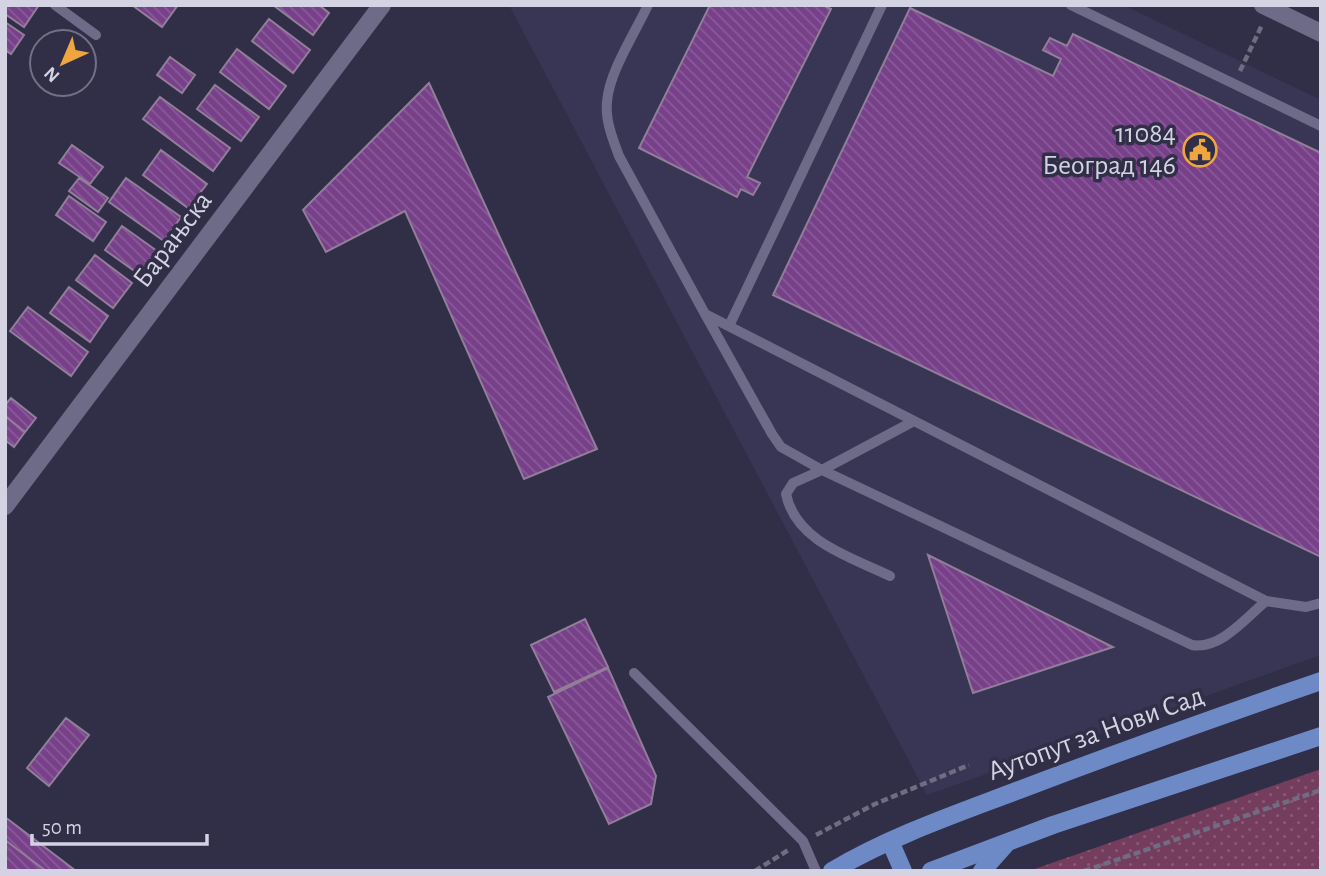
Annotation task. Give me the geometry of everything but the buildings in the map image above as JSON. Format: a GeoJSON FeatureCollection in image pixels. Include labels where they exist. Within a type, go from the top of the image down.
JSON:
{"type":"FeatureCollection","features":[{"type":"Feature","properties":{"kind":"main road","name":"Аутопут за Нови Сад"},"geometry":{"type":"LineString","coordinates":[[832,871],[890,841],[1138,744],[1321,681]]}},
{"type":"Feature","properties":{"kind":"main road"},"geometry":{"type":"LineString","coordinates":[[931,871],[1053,825],[1321,736]]}},
{"type":"Feature","properties":{"kind":"main road"},"geometry":{"type":"LineString","coordinates":[[890,841],[903,871]]}},
{"type":"Feature","properties":{"kind":"main road"},"geometry":{"type":"LineString","coordinates":[[982,871],[1009,842]]}},
{"type":"Feature","properties":{"kind":"street","name":"Барањска"},"geometry":{"type":"LineString","coordinates":[[5,506],[382,5]]}},
{"type":"Feature","properties":{"kind":"street"},"geometry":{"type":"LineString","coordinates":[[1267,7],[1321,33]]}},
{"type":"Feature","properties":{"kind":"lane"},"geometry":{"type":"LineString","coordinates":[[55,5],[86,28]]}},
{"type":"Feature","properties":{"kind":"lane"},"geometry":{"type":"LineString","coordinates":[[648,5],[611,81],[606,104],[611,133],[619,156],[781,447],[822,470],[1192,645],[1210,645],[1266,601]]}},
{"type":"Feature","properties":{"kind":"lane"},"geometry":{"type":"LineString","coordinates":[[729,326],[882,5]]}},
{"type":"Feature","properties":{"kind":"lane"},"geometry":{"type":"LineString","coordinates":[[1071,5],[1321,126]]}},
{"type":"Feature","properties":{"kind":"lane"},"geometry":{"type":"LineString","coordinates":[[705,314],[1266,601],[1306,607],[1321,603]]}},
{"type":"Feature","properties":{"kind":"lane"},"geometry":{"type":"LineString","coordinates":[[890,576],[814,539],[804,529],[788,500],[788,489],[793,483],[914,421]]}},
{"type":"Feature","properties":{"kind":"lane"},"geometry":{"type":"LineString","coordinates":[[634,673],[803,841],[816,871]]}},
{"type":"Feature","properties":{"kind":"path"},"geometry":{"type":"LineString","coordinates":[[1233,84],[1267,7]]}},
{"type":"Feature","properties":{"kind":"path"},"geometry":{"type":"LineString","coordinates":[[755,871],[803,841],[875,804],[969,765]]}},
{"type":"Feature","properties":{"kind":"path"},"geometry":{"type":"LineString","coordinates":[[1084,871],[1321,790]]}},
{"type":"Feature","properties":{"kind":"shaded area"},"geometry":{"type":"Polygon","coordinates":[[[509,5],[1123,5],[1321,100],[1321,655],[927,795],[509,5]]]}},
{"type":"Feature","properties":{"kind":"shaded area"},"geometry":{"type":"Polygon","coordinates":[[[1321,769],[1321,871],[1029,871],[1321,769]]]}},
{"type":"Feature","properties":{"kind":"place","name":"11084 Београд 146"},"geometry":{"type":"Point","coordinates":[1200,150]}}]}
